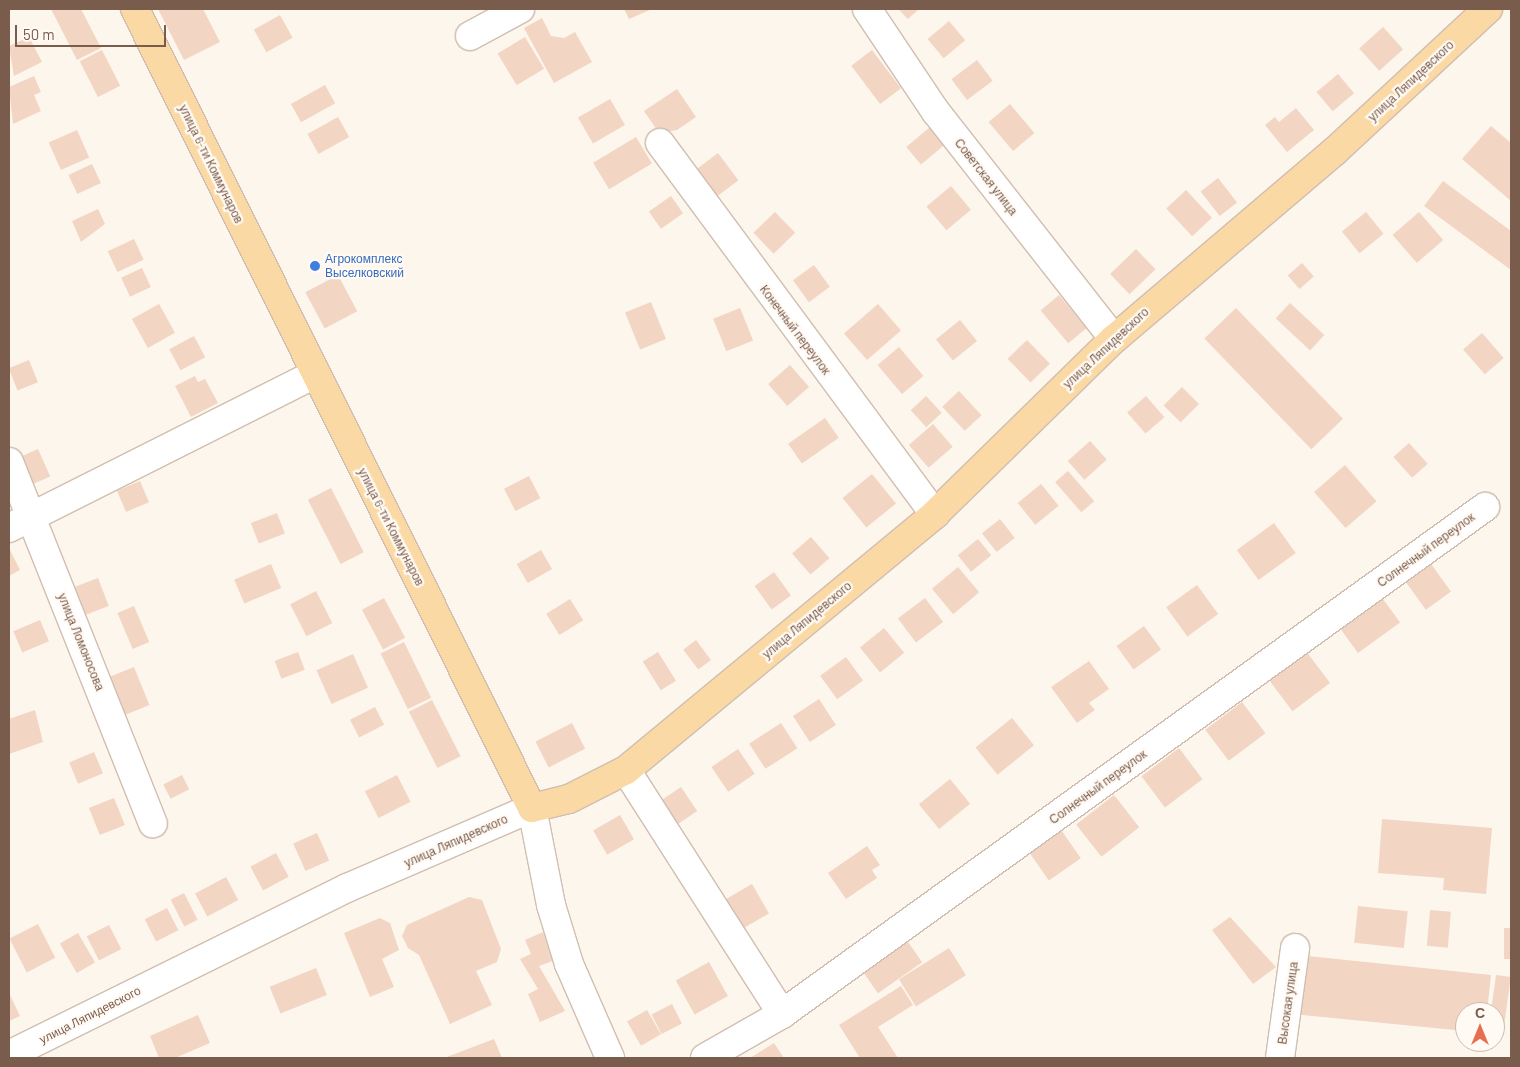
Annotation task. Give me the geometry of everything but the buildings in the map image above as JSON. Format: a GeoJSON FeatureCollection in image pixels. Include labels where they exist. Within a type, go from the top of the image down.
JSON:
{"type":"FeatureCollection","features":[{"type":"Feature","properties":{"kind":"main road","name":"улица 6-ти Коммунаров"},"geometry":{"type":"LineString","coordinates":[[135,9],[532,808]]}},
{"type":"Feature","properties":{"kind":"main road","name":"улица Ляпидевского"},"geometry":{"type":"LineString","coordinates":[[532,808],[569,799],[626,770],[935,514],[1114,339],[1335,151],[1488,9]]}},
{"type":"Feature","properties":{"kind":"street"},"geometry":{"type":"LineString","coordinates":[[470,36],[520,9]]}},
{"type":"Feature","properties":{"kind":"street","name":"Советская улица"},"geometry":{"type":"LineString","coordinates":[[867,9],[936,112],[1114,339]]}},
{"type":"Feature","properties":{"kind":"street","name":"Конечный переулок"},"geometry":{"type":"LineString","coordinates":[[660,143],[935,514]]}},
{"type":"Feature","properties":{"kind":"street"},"geometry":{"type":"LineString","coordinates":[[20,523],[315,374]]}},
{"type":"Feature","properties":{"kind":"street","name":"улица Ломоносова"},"geometry":{"type":"LineString","coordinates":[[9,462],[20,523],[153,823]]}},
{"type":"Feature","properties":{"kind":"street","name":"Солнечный переулок"},"geometry":{"type":"LineString","coordinates":[[705,1058],[782,1014],[1486,507]]}},
{"type":"Feature","properties":{"kind":"street"},"geometry":{"type":"LineString","coordinates":[[626,770],[782,1014]]}},
{"type":"Feature","properties":{"kind":"street","name":"улица Ляпидевского"},"geometry":{"type":"LineString","coordinates":[[9,1055],[347,888],[532,808]]}},
{"type":"Feature","properties":{"kind":"street","name":"улица 6-ти Коммунаров"},"geometry":{"type":"LineString","coordinates":[[532,808],[551,905],[566,955],[610,1058]]}},
{"type":"Feature","properties":{"kind":"street","name":"Высокая улица"},"geometry":{"type":"LineString","coordinates":[[1280,1058],[1295,948]]}},
{"type":"Feature","properties":{"kind":"place","name":"Агрокомплекс Выселковский"},"geometry":{"type":"Point","coordinates":[315,266]}}]}
